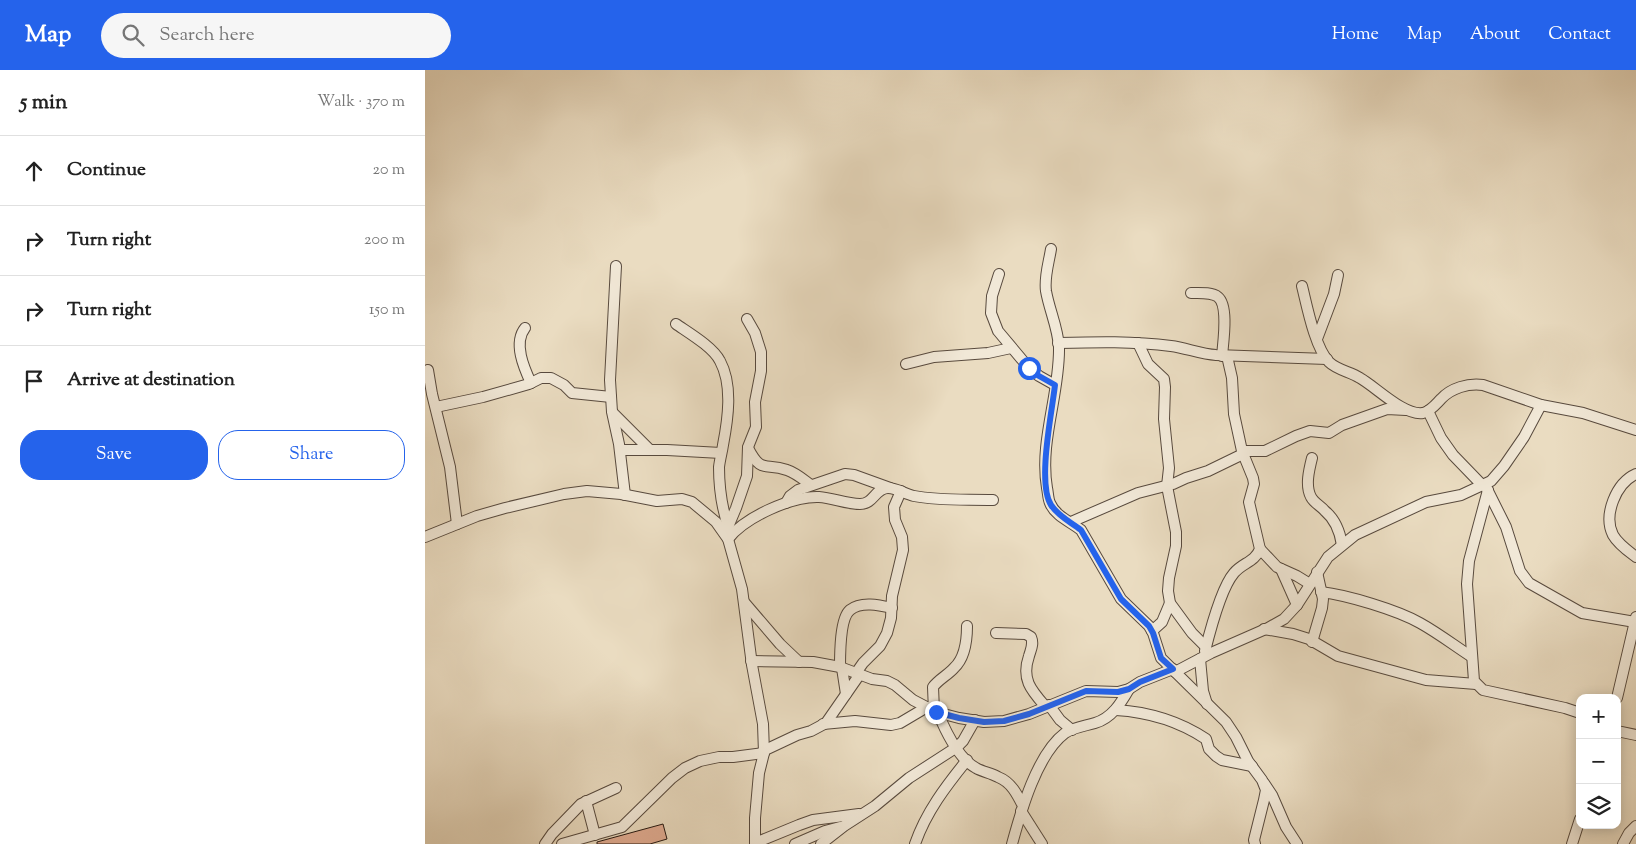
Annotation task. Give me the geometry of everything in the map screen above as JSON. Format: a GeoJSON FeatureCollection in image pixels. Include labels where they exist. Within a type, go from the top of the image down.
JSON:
{"type":"FeatureCollection","features":[{"type":"Feature","properties":{"kind":"street"},"geometry":{"type":"LineString","coordinates":[[1051,249],[1046,292],[1058,343],[1055,385],[1049,419],[1045,476],[1050,503],[1063,517],[1081,530],[1121,599],[1149,626],[1161,658],[1225,722],[1272,795],[1286,826],[1297,844]]}},
{"type":"Feature","properties":{"kind":"street"},"geometry":{"type":"LineString","coordinates":[[616,266],[610,380],[612,412],[620,450],[625,495]]}},
{"type":"Feature","properties":{"kind":"street"},"geometry":{"type":"LineString","coordinates":[[999,274],[991,296],[991,313],[998,331],[1029,368],[1055,385]]}},
{"type":"Feature","properties":{"kind":"street"},"geometry":{"type":"LineString","coordinates":[[1317,339],[1334,294],[1338,275]]}},
{"type":"Feature","properties":{"kind":"street"},"geometry":{"type":"LineString","coordinates":[[1302,286],[1317,339],[1329,362],[1359,377],[1395,403],[1412,411]]}},
{"type":"Feature","properties":{"kind":"street"},"geometry":{"type":"LineString","coordinates":[[1191,293],[1214,295],[1221,301],[1224,310],[1224,356],[1232,378],[1234,414],[1242,452],[1253,478],[1254,484],[1249,502],[1260,549],[1268,560],[1310,584]]}},
{"type":"Feature","properties":{"kind":"street"},"geometry":{"type":"LineString","coordinates":[[729,534],[747,476],[747,447],[756,427],[755,402],[761,371],[761,352],[755,333],[747,319]]}},
{"type":"Feature","properties":{"kind":"street"},"geometry":{"type":"LineString","coordinates":[[676,324],[713,352],[720,360],[725,372],[728,392],[726,424],[719,468],[720,490],[742,589],[751,661],[763,724],[763,752],[755,810],[755,844],[813,820],[863,814]]}},
{"type":"Feature","properties":{"kind":"street"},"geometry":{"type":"LineString","coordinates":[[525,328],[522,332],[520,349],[522,361],[531,383]]}},
{"type":"Feature","properties":{"kind":"street"},"geometry":{"type":"LineString","coordinates":[[1058,343],[1138,343],[1172,346],[1203,354],[1224,356],[1327,359]]}},
{"type":"Feature","properties":{"kind":"street"},"geometry":{"type":"LineString","coordinates":[[1138,343],[1148,364],[1164,379],[1165,387],[1163,419],[1169,468],[1167,486],[1177,532],[1168,591],[1170,603],[1192,633],[1203,654]]}},
{"type":"Feature","properties":{"kind":"street"},"geometry":{"type":"LineString","coordinates":[[906,364],[934,357],[988,353],[1011,348]]}},
{"type":"Feature","properties":{"kind":"street"},"geometry":{"type":"LineString","coordinates":[[428,370],[450,467],[457,524]]}},
{"type":"Feature","properties":{"kind":"street"},"geometry":{"type":"LineString","coordinates":[[436,407],[483,397],[531,383],[541,378],[551,378],[564,385],[572,393],[611,396]]}},
{"type":"Feature","properties":{"kind":"street"},"geometry":{"type":"LineString","coordinates":[[1071,522],[1138,493],[1167,486],[1208,470],[1242,452],[1265,451],[1302,433],[1329,433],[1342,425],[1387,409],[1421,413],[1428,412],[1450,392],[1474,383],[1483,384],[1541,405],[1583,413],[1636,430]]}},
{"type":"Feature","properties":{"kind":"street"},"geometry":{"type":"LineString","coordinates":[[1371,414],[1384,394]]}},
{"type":"Feature","properties":{"kind":"street"},"geometry":{"type":"LineString","coordinates":[[751,661],[799,662],[841,667],[858,674],[887,681],[913,700],[933,710],[975,720],[1004,721],[1029,714],[1086,691],[1118,692],[1129,689],[1140,682],[1174,670],[1203,654],[1265,629],[1284,619],[1297,606],[1328,557],[1355,535],[1426,502],[1461,495],[1485,486],[1503,466],[1523,437],[1541,405]]}},
{"type":"Feature","properties":{"kind":"street"},"geometry":{"type":"LineString","coordinates":[[612,412],[649,449]]}},
{"type":"Feature","properties":{"kind":"street"},"geometry":{"type":"LineString","coordinates":[[1428,412],[1441,438],[1453,454],[1485,486],[1506,527],[1520,571],[1529,583],[1582,613],[1635,626],[1618,694]]}},
{"type":"Feature","properties":{"kind":"street"},"geometry":{"type":"LineString","coordinates":[[747,447],[758,464],[768,468],[785,469],[811,485]]}},
{"type":"Feature","properties":{"kind":"street"},"geometry":{"type":"LineString","coordinates":[[620,450],[649,449],[721,453]]}},
{"type":"Feature","properties":{"kind":"street"},"geometry":{"type":"LineString","coordinates":[[1312,458],[1308,482],[1311,499],[1336,522],[1342,545]]}},
{"type":"Feature","properties":{"kind":"street"},"geometry":{"type":"LineString","coordinates":[[785,504],[799,490],[845,474],[854,474],[913,496],[993,500]]}},
{"type":"Feature","properties":{"kind":"street"},"geometry":{"type":"LineString","coordinates":[[1636,474],[1626,481],[1617,492],[1609,523],[1613,536],[1636,557]]}},
{"type":"Feature","properties":{"kind":"street"},"geometry":{"type":"LineString","coordinates":[[1485,486],[1469,561],[1467,584],[1472,675],[1476,684],[1483,690],[1576,712]]}},
{"type":"Feature","properties":{"kind":"street"},"geometry":{"type":"LineString","coordinates":[[729,534],[754,518],[785,504],[808,497],[850,503],[866,503],[872,501],[875,495],[882,489],[896,490]]}},
{"type":"Feature","properties":{"kind":"street"},"geometry":{"type":"LineString","coordinates":[[561,844],[621,827],[685,768],[711,758],[733,757],[763,752],[823,724],[831,717],[863,663],[880,646],[887,633],[891,618],[892,596],[903,550],[902,537],[895,520],[896,490]]}},
{"type":"Feature","properties":{"kind":"street"},"geometry":{"type":"LineString","coordinates":[[425,537],[505,508],[587,491],[657,501],[682,499],[692,502],[729,534]]}},
{"type":"Feature","properties":{"kind":"street"},"geometry":{"type":"LineString","coordinates":[[1208,704],[1203,691],[1203,654],[1225,588],[1234,572],[1252,561],[1260,549]]}},
{"type":"Feature","properties":{"kind":"street"},"geometry":{"type":"LineString","coordinates":[[1281,569],[1297,606]]}},
{"type":"Feature","properties":{"kind":"street"},"geometry":{"type":"LineString","coordinates":[[1312,642],[1322,608],[1317,572]]}},
{"type":"Feature","properties":{"kind":"street"},"geometry":{"type":"LineString","coordinates":[[1321,592],[1394,612],[1420,623],[1472,657]]}},
{"type":"Feature","properties":{"kind":"street"},"geometry":{"type":"LineString","coordinates":[[744,602],[780,644],[799,662]]}},
{"type":"Feature","properties":{"kind":"street"},"geometry":{"type":"LineString","coordinates":[[1152,631],[1162,622],[1170,603]]}},
{"type":"Feature","properties":{"kind":"street"},"geometry":{"type":"LineString","coordinates":[[846,694],[841,667],[844,618],[850,610],[864,605],[892,608]]}},
{"type":"Feature","properties":{"kind":"street"},"geometry":{"type":"LineString","coordinates":[[967,626],[965,649],[957,666],[933,687],[933,710],[957,747],[975,768],[1000,777],[1011,786],[1042,844]]}},
{"type":"Feature","properties":{"kind":"street"},"geometry":{"type":"LineString","coordinates":[[1265,629],[1293,634],[1338,656],[1426,680],[1476,684]]}},
{"type":"Feature","properties":{"kind":"street"},"geometry":{"type":"LineString","coordinates":[[996,633],[1027,634],[1031,637],[1033,643],[1027,662],[1026,678],[1032,691],[1072,730]]}},
{"type":"Feature","properties":{"kind":"street"},"geometry":{"type":"LineString","coordinates":[[1012,844],[1022,809],[1045,758],[1065,734],[1097,722],[1116,710],[1129,689]]}},
{"type":"Feature","properties":{"kind":"street"},"geometry":{"type":"LineString","coordinates":[[823,724],[855,721],[891,725],[933,710]]}},
{"type":"Feature","properties":{"kind":"street"},"geometry":{"type":"LineString","coordinates":[[1116,710],[1141,712],[1177,723],[1206,738],[1209,749],[1222,760],[1252,766]]}},
{"type":"Feature","properties":{"kind":"street"},"geometry":{"type":"LineString","coordinates":[[821,844],[875,806],[909,778],[957,747],[963,741],[975,720]]}},
{"type":"Feature","properties":{"kind":"street"},"geometry":{"type":"LineString","coordinates":[[1621,732],[1636,735]]}},
{"type":"Feature","properties":{"kind":"street"},"geometry":{"type":"LineString","coordinates":[[915,844],[928,814],[941,792],[967,760]]}},
{"type":"Feature","properties":{"kind":"street"},"geometry":{"type":"LineString","coordinates":[[1255,844],[1254,840],[1265,790],[1263,781]]}},
{"type":"Feature","properties":{"kind":"street"},"geometry":{"type":"LineString","coordinates":[[545,844],[552,834],[586,801],[616,788]]}},
{"type":"Feature","properties":{"kind":"street"},"geometry":{"type":"LineString","coordinates":[[586,801],[595,835]]}},
{"type":"Feature","properties":{"kind":"street"},"geometry":{"type":"LineString","coordinates":[[795,844],[825,831],[844,826]]}},
{"type":"Feature","properties":{"kind":"street"},"geometry":{"type":"LineString","coordinates":[[1623,844],[1629,833],[1636,826]]}},
{"type":"Feature","properties":{"kind":"street"},"geometry":{"type":"LineString","coordinates":[[1572,844],[1577,829]]}},
{"type":"Feature","properties":{"kind":"building"},"geometry":{"type":"Polygon","coordinates":[[[663,824],[667,839],[650,844],[597,844],[597,842],[663,824]]]}},
{"type":"Feature","properties":{"kind":"route"},"geometry":{"type":"LineString","coordinates":[[936,712],[984,722],[1004,721],[1029,714],[1086,691],[1118,692],[1129,689],[1140,682],[1173,669],[1161,658],[1149,626],[1129,609],[1121,599],[1081,530],[1056,511],[1050,503],[1045,476],[1049,419],[1055,385],[1029,368]]}}]}
